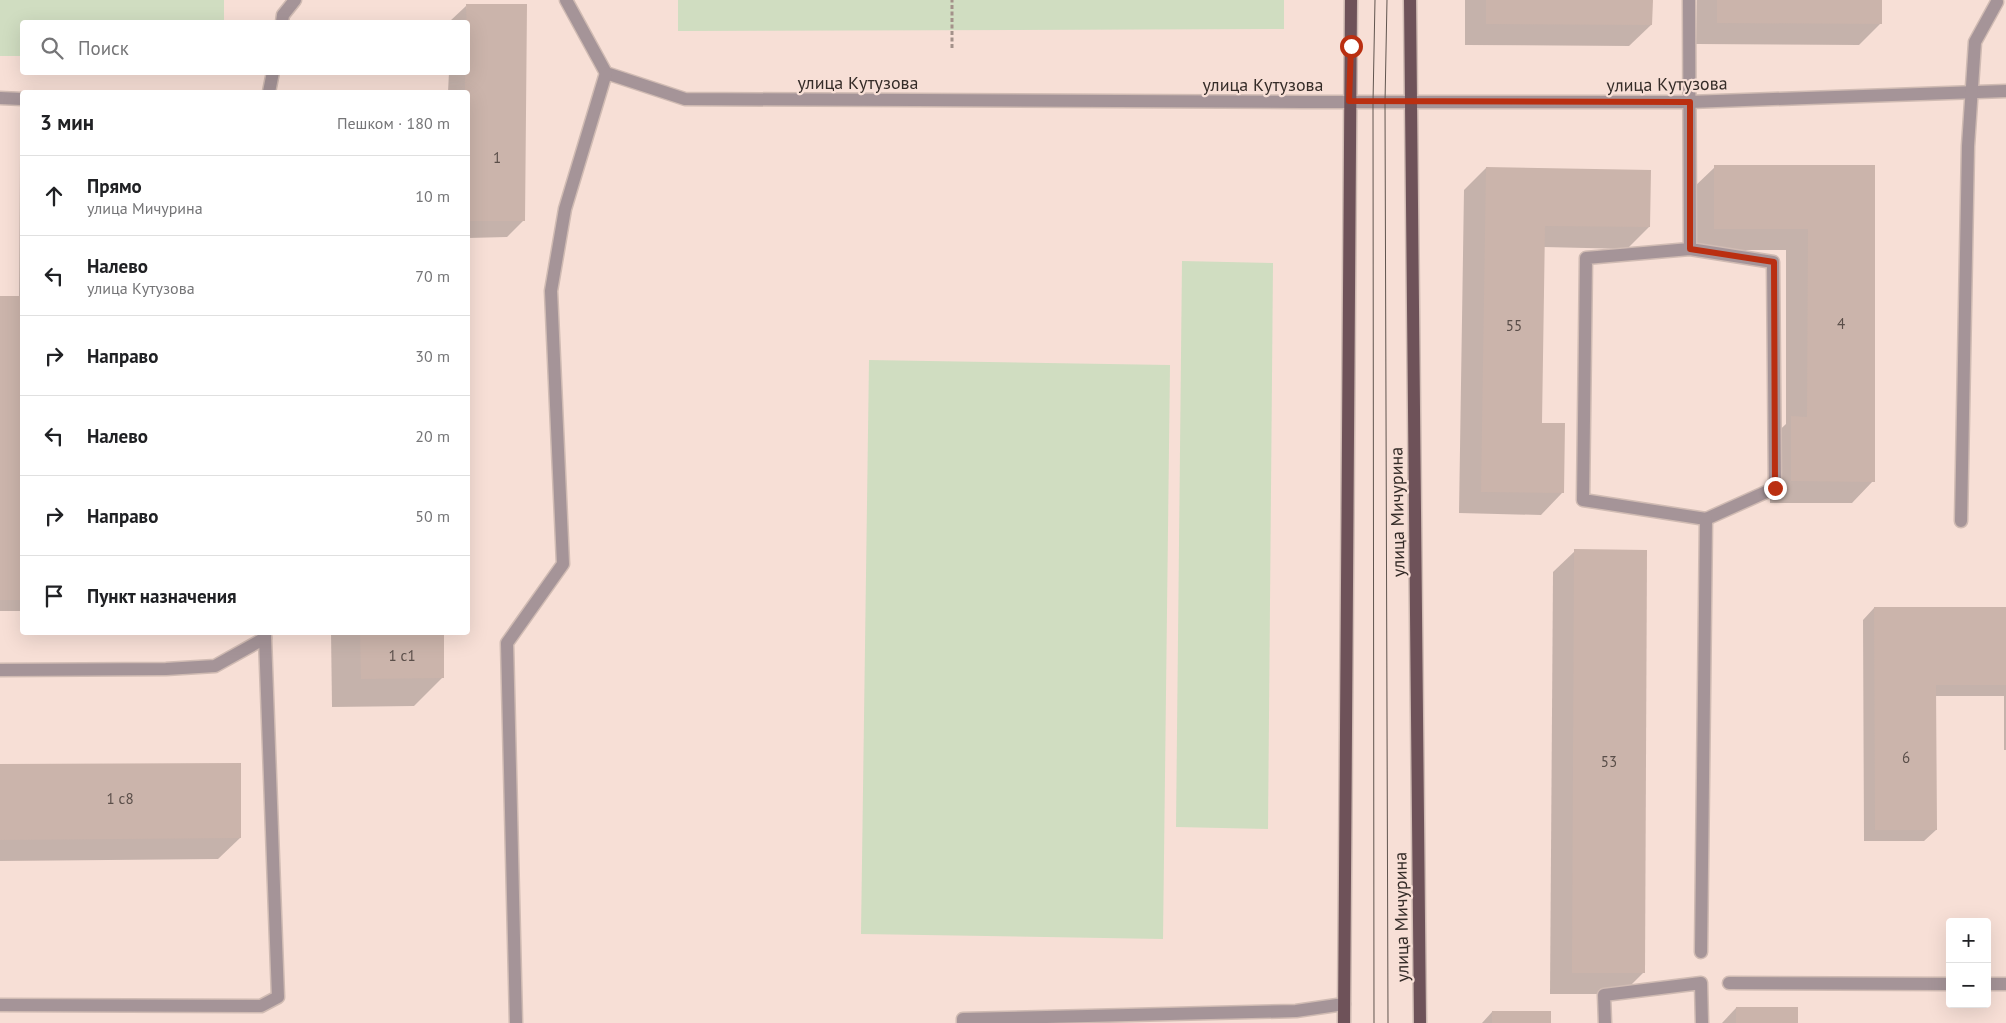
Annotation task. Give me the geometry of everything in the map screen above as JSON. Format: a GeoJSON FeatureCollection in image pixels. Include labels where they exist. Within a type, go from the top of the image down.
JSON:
{"type":"FeatureCollection","features":[{"type":"Feature","properties":{"kind":"main road"},"geometry":{"type":"LineString","coordinates":[[1344,1023],[1351,0]]}},
{"type":"Feature","properties":{"kind":"main road","name":"улица Мичурина"},"geometry":{"type":"LineString","coordinates":[[1410,0],[1409,102],[1420,1023]]}},
{"type":"Feature","properties":{"kind":"street"},"geometry":{"type":"LineString","coordinates":[[282,20],[283,15],[295,0]]}},
{"type":"Feature","properties":{"kind":"street"},"geometry":{"type":"LineString","coordinates":[[516,1023],[507,643],[563,564],[551,291],[565,209],[606,73],[566,0]]}},
{"type":"Feature","properties":{"kind":"street"},"geometry":{"type":"LineString","coordinates":[[1689,0],[1690,249]]}},
{"type":"Feature","properties":{"kind":"street"},"geometry":{"type":"LineString","coordinates":[[1961,521],[1970,91],[1975,42],[1997,2]]}},
{"type":"Feature","properties":{"kind":"street","name":"улица Кутузова"},"geometry":{"type":"LineString","coordinates":[[606,73],[685,99],[1690,102],[2006,91]]}},
{"type":"Feature","properties":{"kind":"street"},"geometry":{"type":"LineString","coordinates":[[269,90],[272,75]]}},
{"type":"Feature","properties":{"kind":"street"},"geometry":{"type":"LineString","coordinates":[[0,98],[20,98]]}},
{"type":"Feature","properties":{"kind":"street"},"geometry":{"type":"LineString","coordinates":[[1690,249],[1774,262],[1775,488],[1706,519],[1583,500],[1586,258],[1690,249]]}},
{"type":"Feature","properties":{"kind":"street"},"geometry":{"type":"LineString","coordinates":[[1701,952],[1706,519]]}},
{"type":"Feature","properties":{"kind":"street"},"geometry":{"type":"LineString","coordinates":[[0,670],[166,669],[215,666],[265,635],[278,996],[261,1006],[0,1005]]}},
{"type":"Feature","properties":{"kind":"street"},"geometry":{"type":"LineString","coordinates":[[1605,1023],[1604,995],[1701,983],[1702,1023]]}},
{"type":"Feature","properties":{"kind":"street"},"geometry":{"type":"LineString","coordinates":[[1730,983],[1946,984]]}},
{"type":"Feature","properties":{"kind":"street"},"geometry":{"type":"LineString","coordinates":[[1991,984],[2006,984]]}},
{"type":"Feature","properties":{"kind":"street"},"geometry":{"type":"LineString","coordinates":[[963,1023],[963,1019],[1296,1011],[1344,1004]]}},
{"type":"Feature","properties":{"kind":"path"},"geometry":{"type":"LineString","coordinates":[[952,0],[952,48]]}},
{"type":"Feature","properties":{"kind":"green space"},"geometry":{"type":"Polygon","coordinates":[[[0,0],[224,0],[224,20],[20,20],[20,56],[0,56],[0,0]]]}},
{"type":"Feature","properties":{"kind":"green space"},"geometry":{"type":"Polygon","coordinates":[[[678,0],[1284,0],[1284,29],[678,31],[678,0]]]}},
{"type":"Feature","properties":{"kind":"green space"},"geometry":{"type":"Polygon","coordinates":[[[1182,261],[1273,263],[1268,829],[1176,827],[1182,261]]]}},
{"type":"Feature","properties":{"kind":"green space"},"geometry":{"type":"Polygon","coordinates":[[[869,360],[1170,365],[1163,939],[861,934],[869,360]]]}},
{"type":"Feature","properties":{"kind":"building"},"geometry":{"type":"Polygon","coordinates":[[[1486,0],[1653,0],[1652,25],[1486,24],[1486,0]]]}},
{"type":"Feature","properties":{"kind":"building"},"geometry":{"type":"Polygon","coordinates":[[[1717,0],[1882,0],[1882,24],[1717,23],[1717,0]]]}},
{"type":"Feature","properties":{"kind":"building"},"geometry":{"type":"Polygon","coordinates":[[[466,4],[527,4],[525,221],[470,221],[470,90],[465,90],[465,75],[470,75],[470,20],[466,20],[466,4]]]}},
{"type":"Feature","properties":{"kind":"building"},"geometry":{"type":"Polygon","coordinates":[[[1714,165],[1875,165],[1875,482],[1791,481],[1791,416],[1807,417],[1808,229],[1714,229],[1714,165]]]}},
{"type":"Feature","properties":{"kind":"building"},"geometry":{"type":"Polygon","coordinates":[[[1486,167],[1651,170],[1650,227],[1545,226],[1542,423],[1565,423],[1564,493],[1481,492],[1486,167]]]}},
{"type":"Feature","properties":{"kind":"building"},"geometry":{"type":"Polygon","coordinates":[[[0,296],[20,296],[20,600],[0,600],[0,296]]]}},
{"type":"Feature","properties":{"kind":"building"},"geometry":{"type":"Polygon","coordinates":[[[1574,549],[1647,550],[1645,973],[1572,973],[1574,549]]]}},
{"type":"Feature","properties":{"kind":"building"},"geometry":{"type":"Polygon","coordinates":[[[1874,607],[2006,607],[2006,685],[1936,685],[1937,830],[1875,830],[1874,607]]]}},
{"type":"Feature","properties":{"kind":"building"},"geometry":{"type":"Polygon","coordinates":[[[360,635],[444,635],[444,678],[361,679],[360,635]]]}},
{"type":"Feature","properties":{"kind":"building"},"geometry":{"type":"Polygon","coordinates":[[[241,763],[241,838],[0,840],[0,764],[241,763]]]}},
{"type":"Feature","properties":{"kind":"building"},"geometry":{"type":"Polygon","coordinates":[[[1736,1007],[1798,1007],[1798,1023],[1736,1023],[1736,1007]]]}},
{"type":"Feature","properties":{"kind":"building"},"geometry":{"type":"Polygon","coordinates":[[[1492,1011],[1551,1011],[1551,1023],[1492,1023],[1492,1011]]]}},
{"type":"Feature","properties":{"kind":"tram line"},"geometry":{"type":"LineString","coordinates":[[1374,1023],[1373,102],[1375,0]]}},
{"type":"Feature","properties":{"kind":"tram line"},"geometry":{"type":"LineString","coordinates":[[1387,0],[1385,102],[1388,1023]]}},
{"type":"Feature","properties":{"kind":"route"},"geometry":{"type":"LineString","coordinates":[[1351,46],[1349,101],[1690,102],[1690,249],[1774,262],[1775,488]]}}]}
